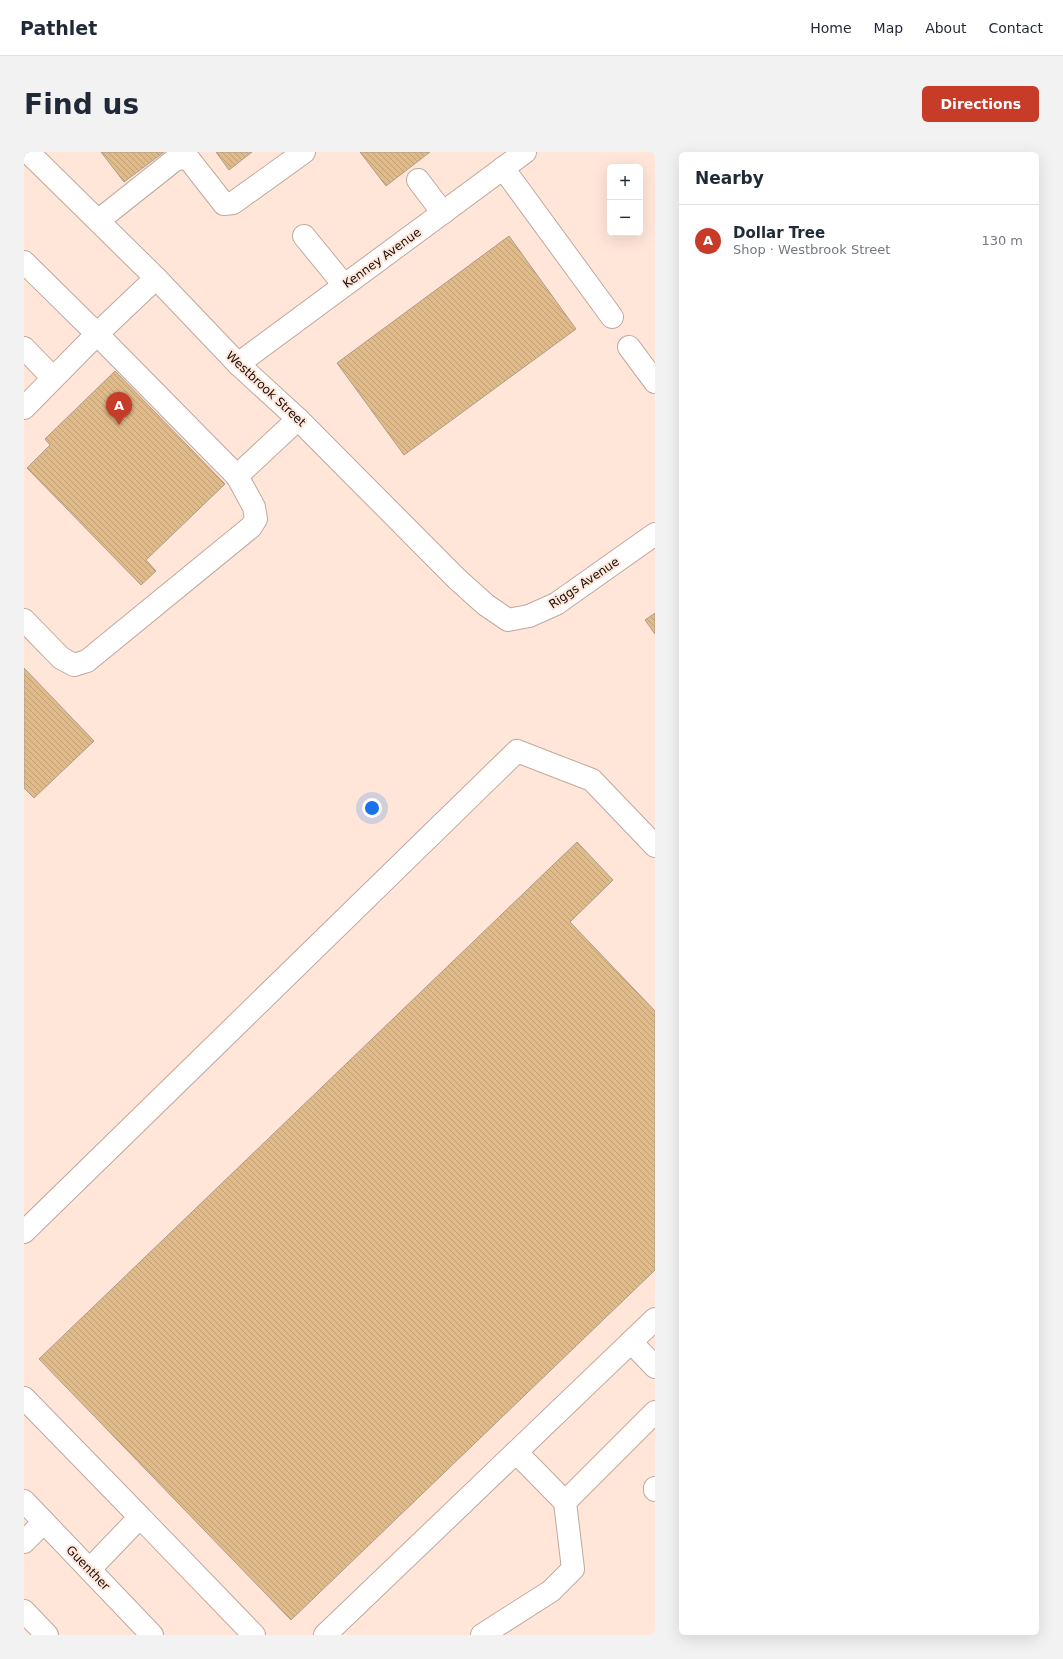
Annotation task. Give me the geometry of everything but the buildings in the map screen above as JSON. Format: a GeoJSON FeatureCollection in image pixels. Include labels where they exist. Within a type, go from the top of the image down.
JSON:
{"type":"FeatureCollection","features":[{"type":"Feature","properties":{"kind":"street","name":"Westbrook Street"},"geometry":{"type":"LineString","coordinates":[[28,152],[99,220],[238,364],[298,419],[457,579],[486,605],[508,620]]}},
{"type":"Feature","properties":{"kind":"street"},"geometry":{"type":"LineString","coordinates":[[99,220],[176,159],[188,158],[224,204],[233,203],[304,152]]}},
{"type":"Feature","properties":{"kind":"street","name":"Kenney Avenue"},"geometry":{"type":"LineString","coordinates":[[238,364],[526,152]]}},
{"type":"Feature","properties":{"kind":"street"},"geometry":{"type":"LineString","coordinates":[[503,168],[612,317]]}},
{"type":"Feature","properties":{"kind":"street"},"geometry":{"type":"LineString","coordinates":[[418,180],[443,213]]}},
{"type":"Feature","properties":{"kind":"street"},"geometry":{"type":"LineString","coordinates":[[304,236],[344,285]]}},
{"type":"Feature","properties":{"kind":"street"},"geometry":{"type":"LineString","coordinates":[[24,262],[237,476],[254,507],[256,518],[251,527],[87,661],[74,665],[61,658],[24,620]]}},
{"type":"Feature","properties":{"kind":"street"},"geometry":{"type":"LineString","coordinates":[[24,408],[97,334],[156,278]]}},
{"type":"Feature","properties":{"kind":"street"},"geometry":{"type":"LineString","coordinates":[[629,347],[655,382]]}},
{"type":"Feature","properties":{"kind":"street"},"geometry":{"type":"LineString","coordinates":[[24,348],[53,378]]}},
{"type":"Feature","properties":{"kind":"street"},"geometry":{"type":"LineString","coordinates":[[237,476],[298,419]]}},
{"type":"Feature","properties":{"kind":"street","name":"Riggs Avenue"},"geometry":{"type":"LineString","coordinates":[[508,620],[529,616],[556,604],[655,534]]}},
{"type":"Feature","properties":{"kind":"street"},"geometry":{"type":"LineString","coordinates":[[24,1232],[517,751],[592,780],[655,846]]}},
{"type":"Feature","properties":{"kind":"street"},"geometry":{"type":"LineString","coordinates":[[326,1635],[655,1319]]}},
{"type":"Feature","properties":{"kind":"street"},"geometry":{"type":"LineString","coordinates":[[631,1342],[655,1367]]}},
{"type":"Feature","properties":{"kind":"street"},"geometry":{"type":"LineString","coordinates":[[24,1398],[254,1635]]}},
{"type":"Feature","properties":{"kind":"street"},"geometry":{"type":"LineString","coordinates":[[565,1502],[655,1412]]}},
{"type":"Feature","properties":{"kind":"street"},"geometry":{"type":"LineString","coordinates":[[482,1635],[551,1591],[573,1569],[565,1502],[516,1452]]}},
{"type":"Feature","properties":{"kind":"street","name":"Guenther"},"geometry":{"type":"LineString","coordinates":[[24,1501],[152,1635]]}},
{"type":"Feature","properties":{"kind":"street"},"geometry":{"type":"LineString","coordinates":[[90,1569],[140,1517]]}},
{"type":"Feature","properties":{"kind":"street"},"geometry":{"type":"LineString","coordinates":[[24,1542],[44,1522]]}},
{"type":"Feature","properties":{"kind":"street"},"geometry":{"type":"LineString","coordinates":[[24,1611],[47,1635]]}},
{"type":"Feature","properties":{"kind":"place","name":"Dollar Tree"},"geometry":{"type":"Point","coordinates":[119,425]}}]}
